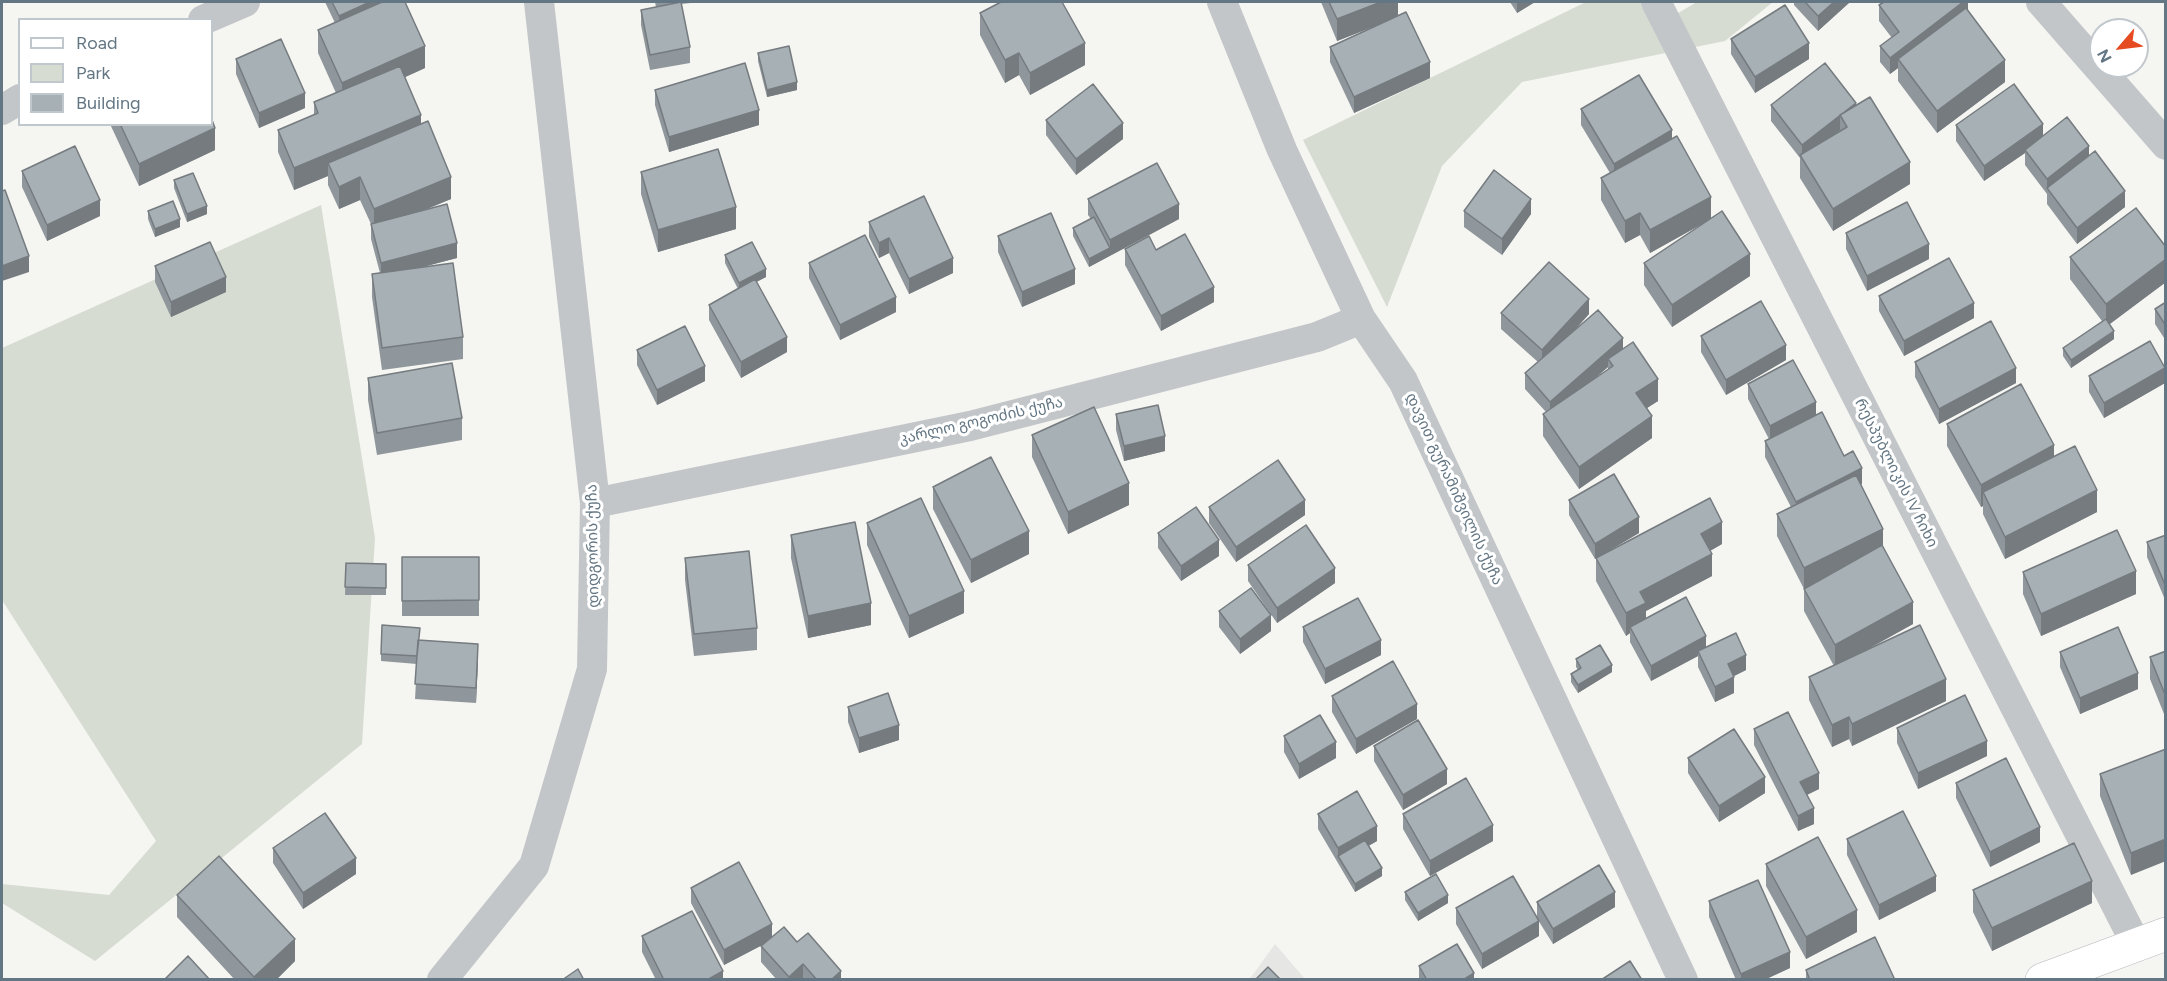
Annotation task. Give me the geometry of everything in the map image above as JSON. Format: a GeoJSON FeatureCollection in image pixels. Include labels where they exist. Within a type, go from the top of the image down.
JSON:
{"type":"FeatureCollection","features":[{"type":"Feature","properties":{"kind":"main road"},"geometry":{"type":"LineString","coordinates":[[2042,980],[2151,939]]}},
{"type":"Feature","properties":{"kind":"street"},"geometry":{"type":"LineString","coordinates":[[208,18],[244,2]]}},
{"type":"Feature","properties":{"kind":"street","name":"დიდგორის ქუჩა"},"geometry":{"type":"LineString","coordinates":[[442,980],[534,866],[592,669],[595,502],[539,2]]}},
{"type":"Feature","properties":{"kind":"street","name":"დავით გურამიშვილის ქუჩა"},"geometry":{"type":"LineString","coordinates":[[1222,2],[1282,150],[1361,319],[1403,381],[1683,980]]}},
{"type":"Feature","properties":{"kind":"street","name":"რესპუბლიკის IV ჩიხი"},"geometry":{"type":"LineString","coordinates":[[1656,2],[2151,939]]}},
{"type":"Feature","properties":{"kind":"street"},"geometry":{"type":"LineString","coordinates":[[2041,2],[2166,145]]}},
{"type":"Feature","properties":{"kind":"street"},"geometry":{"type":"LineString","coordinates":[[2,110],[18,100]]}},
{"type":"Feature","properties":{"kind":"street","name":"კარლო გოგოძის ქუჩა"},"geometry":{"type":"LineString","coordinates":[[595,502],[970,426],[1317,337],[1361,319]]}},
{"type":"Feature","properties":{"kind":"shaded area"},"geometry":{"type":"Polygon","coordinates":[[[1275,944],[1305,979],[1249,980],[1275,944]]]}},
{"type":"Feature","properties":{"kind":"green space"},"geometry":{"type":"Polygon","coordinates":[[[1586,2],[1656,2],[1666,20],[1697,2],[1773,2],[1725,41],[1522,82],[1442,166],[1387,307],[1303,140],[1586,2]]]}},
{"type":"Feature","properties":{"kind":"green space"},"geometry":{"type":"Polygon","coordinates":[[[321,205],[375,538],[362,744],[95,961],[2,903],[2,884],[109,895],[156,841],[2,600],[2,348],[321,205]]]}},
{"type":"Feature","properties":{"kind":"building"},"geometry":{"type":"Polygon","coordinates":[[[332,2],[370,2],[339,16],[332,2]]]}},
{"type":"Feature","properties":{"kind":"building"},"geometry":{"type":"Polygon","coordinates":[[[382,2],[405,2],[425,46],[342,83],[318,30],[382,2]]]}},
{"type":"Feature","properties":{"kind":"building"},"geometry":{"type":"Polygon","coordinates":[[[681,2],[690,47],[650,55],[641,10],[681,2]]]}},
{"type":"Feature","properties":{"kind":"building"},"geometry":{"type":"Polygon","coordinates":[[[1001,2],[1062,2],[1085,43],[1030,73],[1019,53],[1005,60],[980,13],[1001,2]]]}},
{"type":"Feature","properties":{"kind":"building"},"geometry":{"type":"Polygon","coordinates":[[[1329,2],[1381,2],[1337,19],[1329,2]]]}},
{"type":"Feature","properties":{"kind":"building"},"geometry":{"type":"Polygon","coordinates":[[[1805,2],[1834,2],[1818,16],[1805,2]]]}},
{"type":"Feature","properties":{"kind":"building"},"geometry":{"type":"Polygon","coordinates":[[[1884,2],[1963,2],[1890,58],[1880,46],[1899,32],[1879,5],[1884,2]]]}},
{"type":"Feature","properties":{"kind":"building"},"geometry":{"type":"Polygon","coordinates":[[[1785,5],[1809,43],[1755,77],[1731,39],[1785,5]]]}},
{"type":"Feature","properties":{"kind":"building"},"geometry":{"type":"Polygon","coordinates":[[[1966,8],[2005,60],[1937,111],[1898,59],[1966,8]]]}},
{"type":"Feature","properties":{"kind":"building"},"geometry":{"type":"Polygon","coordinates":[[[1406,12],[1430,62],[1354,97],[1330,47],[1406,12]]]}},
{"type":"Feature","properties":{"kind":"building"},"geometry":{"type":"Polygon","coordinates":[[[281,39],[305,93],[259,113],[236,59],[281,39]]]}},
{"type":"Feature","properties":{"kind":"building"},"geometry":{"type":"Polygon","coordinates":[[[789,46],[797,82],[767,90],[758,53],[789,46]]]}},
{"type":"Feature","properties":{"kind":"building"},"geometry":{"type":"Polygon","coordinates":[[[745,63],[759,110],[669,137],[655,90],[745,63]]]}},
{"type":"Feature","properties":{"kind":"building"},"geometry":{"type":"Polygon","coordinates":[[[1825,63],[1856,103],[1802,145],[1771,105],[1825,63]]]}},
{"type":"Feature","properties":{"kind":"building"},"geometry":{"type":"Polygon","coordinates":[[[400,66],[421,115],[294,168],[278,130],[318,113],[314,102],[400,66]]]}},
{"type":"Feature","properties":{"kind":"building"},"geometry":{"type":"Polygon","coordinates":[[[1639,75],[1672,130],[1614,164],[1581,109],[1639,75]]]}},
{"type":"Feature","properties":{"kind":"building"},"geometry":{"type":"Polygon","coordinates":[[[1093,84],[1123,123],[1076,159],[1046,120],[1093,84]]]}},
{"type":"Feature","properties":{"kind":"building"},"geometry":{"type":"Polygon","coordinates":[[[2014,84],[2043,124],[1984,166],[1956,125],[2014,84]]]}},
{"type":"Feature","properties":{"kind":"building"},"geometry":{"type":"Polygon","coordinates":[[[1870,97],[1910,162],[1833,209],[1800,155],[1847,127],[1840,115],[1870,97]]]}},
{"type":"Feature","properties":{"kind":"building"},"geometry":{"type":"Polygon","coordinates":[[[2067,117],[2089,146],[2047,179],[2025,150],[2067,117]]]}},
{"type":"Feature","properties":{"kind":"building"},"geometry":{"type":"Polygon","coordinates":[[[428,121],[451,177],[374,209],[360,177],[339,187],[328,163],[428,121]]]}},
{"type":"Feature","properties":{"kind":"building"},"geometry":{"type":"Polygon","coordinates":[[[213,123],[215,128],[139,164],[121,126],[213,126],[213,123]]]}},
{"type":"Feature","properties":{"kind":"building"},"geometry":{"type":"Polygon","coordinates":[[[1677,136],[1711,197],[1650,230],[1640,213],[1625,221],[1601,178],[1677,136]]]}},
{"type":"Feature","properties":{"kind":"building"},"geometry":{"type":"Polygon","coordinates":[[[75,146],[100,200],[47,225],[22,171],[75,146]]]}},
{"type":"Feature","properties":{"kind":"building"},"geometry":{"type":"Polygon","coordinates":[[[718,149],[736,207],[658,230],[641,172],[718,149]]]}},
{"type":"Feature","properties":{"kind":"building"},"geometry":{"type":"Polygon","coordinates":[[[2095,151],[2125,191],[2077,228],[2047,188],[2095,151]]]}},
{"type":"Feature","properties":{"kind":"building"},"geometry":{"type":"Polygon","coordinates":[[[1157,163],[1179,204],[1110,240],[1088,199],[1157,163]]]}},
{"type":"Feature","properties":{"kind":"building"},"geometry":{"type":"Polygon","coordinates":[[[1494,170],[1531,199],[1502,239],[1464,211],[1494,170]]]}},
{"type":"Feature","properties":{"kind":"building"},"geometry":{"type":"Polygon","coordinates":[[[193,173],[207,206],[187,214],[174,180],[193,173]]]}},
{"type":"Feature","properties":{"kind":"building"},"geometry":{"type":"Polygon","coordinates":[[[5,190],[29,256],[2,266],[2,191],[5,190]]]}},
{"type":"Feature","properties":{"kind":"building"},"geometry":{"type":"Polygon","coordinates":[[[924,196],[953,258],[909,279],[889,238],[879,243],[869,222],[924,196]]]}},
{"type":"Feature","properties":{"kind":"building"},"geometry":{"type":"Polygon","coordinates":[[[173,201],[180,219],[155,229],[148,211],[173,201]]]}},
{"type":"Feature","properties":{"kind":"building"},"geometry":{"type":"Polygon","coordinates":[[[1907,202],[1929,244],[1867,276],[1846,233],[1907,202]]]}},
{"type":"Feature","properties":{"kind":"building"},"geometry":{"type":"Polygon","coordinates":[[[447,204],[457,243],[381,263],[371,224],[447,204]]]}},
{"type":"Feature","properties":{"kind":"building"},"geometry":{"type":"Polygon","coordinates":[[[2136,208],[2166,247],[2166,259],[2106,304],[2070,257],[2136,208]]]}},
{"type":"Feature","properties":{"kind":"building"},"geometry":{"type":"Polygon","coordinates":[[[1722,211],[1750,254],[1672,305],[1644,263],[1722,211]]]}},
{"type":"Feature","properties":{"kind":"building"},"geometry":{"type":"Polygon","coordinates":[[[1051,213],[1075,269],[1022,292],[998,236],[1051,213]]]}},
{"type":"Feature","properties":{"kind":"building"},"geometry":{"type":"Polygon","coordinates":[[[1094,217],[1110,248],[1089,259],[1073,228],[1094,217]]]}},
{"type":"Feature","properties":{"kind":"building"},"geometry":{"type":"Polygon","coordinates":[[[1185,234],[1214,287],[1161,316],[1125,249],[1149,236],[1156,250],[1185,234]]]}},
{"type":"Feature","properties":{"kind":"building"},"geometry":{"type":"Polygon","coordinates":[[[865,235],[896,297],[840,325],[809,263],[865,235]]]}},
{"type":"Feature","properties":{"kind":"building"},"geometry":{"type":"Polygon","coordinates":[[[210,242],[226,277],[171,302],[155,266],[210,242]]]}},
{"type":"Feature","properties":{"kind":"building"},"geometry":{"type":"Polygon","coordinates":[[[752,242],[766,269],[739,283],[725,255],[752,242]]]}},
{"type":"Feature","properties":{"kind":"building"},"geometry":{"type":"Polygon","coordinates":[[[1949,258],[1974,303],[1904,341],[1879,296],[1949,258]]]}},
{"type":"Feature","properties":{"kind":"building"},"geometry":{"type":"Polygon","coordinates":[[[1549,262],[1589,299],[1542,350],[1501,313],[1549,262]]]}},
{"type":"Feature","properties":{"kind":"building"},"geometry":{"type":"Polygon","coordinates":[[[453,263],[463,337],[382,348],[372,274],[453,263]]]}},
{"type":"Feature","properties":{"kind":"building"},"geometry":{"type":"Polygon","coordinates":[[[755,279],[787,337],[741,362],[709,305],[755,279]]]}},
{"type":"Feature","properties":{"kind":"building"},"geometry":{"type":"Polygon","coordinates":[[[1761,301],[1786,345],[1726,380],[1701,336],[1761,301]]]}},
{"type":"Feature","properties":{"kind":"building"},"geometry":{"type":"Polygon","coordinates":[[[2166,302],[2166,326],[2155,309],[2166,302]]]}},
{"type":"Feature","properties":{"kind":"building"},"geometry":{"type":"Polygon","coordinates":[[[1598,310],[1623,338],[1550,402],[1525,373],[1598,310]]]}},
{"type":"Feature","properties":{"kind":"building"},"geometry":{"type":"Polygon","coordinates":[[[2106,319],[2114,331],[2071,360],[2063,348],[2106,319]]]}},
{"type":"Feature","properties":{"kind":"building"},"geometry":{"type":"Polygon","coordinates":[[[1991,321],[2016,368],[1939,409],[1915,362],[1991,321]]]}},
{"type":"Feature","properties":{"kind":"building"},"geometry":{"type":"Polygon","coordinates":[[[685,326],[705,366],[657,390],[637,350],[685,326]]]}},
{"type":"Feature","properties":{"kind":"building"},"geometry":{"type":"Polygon","coordinates":[[[2150,341],[2165,368],[2104,403],[2089,376],[2150,341]]]}},
{"type":"Feature","properties":{"kind":"building"},"geometry":{"type":"Polygon","coordinates":[[[1633,342],[1658,379],[1636,393],[1652,416],[1579,467],[1543,414],[1613,366],[1608,359],[1633,342]]]}},
{"type":"Feature","properties":{"kind":"building"},"geometry":{"type":"Polygon","coordinates":[[[1793,360],[1816,402],[1770,426],[1748,384],[1793,360]]]}},
{"type":"Feature","properties":{"kind":"building"},"geometry":{"type":"Polygon","coordinates":[[[452,363],[462,418],[377,433],[368,378],[452,363]]]}},
{"type":"Feature","properties":{"kind":"building"},"geometry":{"type":"Polygon","coordinates":[[[2021,384],[2054,445],[1981,485],[1947,424],[2021,384]]]}},
{"type":"Feature","properties":{"kind":"building"},"geometry":{"type":"Polygon","coordinates":[[[1158,405],[1165,436],[1124,446],[1116,414],[1158,405]]]}},
{"type":"Feature","properties":{"kind":"building"},"geometry":{"type":"Polygon","coordinates":[[[1094,407],[1129,483],[1068,512],[1032,435],[1094,407]]]}},
{"type":"Feature","properties":{"kind":"building"},"geometry":{"type":"Polygon","coordinates":[[[1822,412],[1844,456],[1853,451],[1862,468],[1796,502],[1765,441],[1822,412]]]}},
{"type":"Feature","properties":{"kind":"building"},"geometry":{"type":"Polygon","coordinates":[[[2075,446],[2097,490],[2005,537],[1983,492],[2075,446]]]}},
{"type":"Feature","properties":{"kind":"building"},"geometry":{"type":"Polygon","coordinates":[[[991,457],[1029,531],[971,560],[933,487],[991,457]]]}},
{"type":"Feature","properties":{"kind":"building"},"geometry":{"type":"Polygon","coordinates":[[[1278,460],[1305,500],[1236,547],[1209,507],[1278,460]]]}},
{"type":"Feature","properties":{"kind":"building"},"geometry":{"type":"Polygon","coordinates":[[[1614,474],[1639,517],[1595,544],[1569,500],[1614,474]]]}},
{"type":"Feature","properties":{"kind":"building"},"geometry":{"type":"Polygon","coordinates":[[[1856,475],[1883,529],[1804,568],[1777,514],[1856,475]]]}},
{"type":"Feature","properties":{"kind":"building"},"geometry":{"type":"Polygon","coordinates":[[[921,498],[964,591],[909,616],[867,523],[921,498]]]}},
{"type":"Feature","properties":{"kind":"building"},"geometry":{"type":"Polygon","coordinates":[[[1710,498],[1722,522],[1701,534],[1712,554],[1640,592],[1646,603],[1626,613],[1596,558],[1710,498]]]}},
{"type":"Feature","properties":{"kind":"building"},"geometry":{"type":"Polygon","coordinates":[[[1196,507],[1219,540],[1181,566],[1158,533],[1196,507]]]}},
{"type":"Feature","properties":{"kind":"building"},"geometry":{"type":"Polygon","coordinates":[[[855,522],[871,603],[808,616],[791,535],[855,522]]]}},
{"type":"Feature","properties":{"kind":"building"},"geometry":{"type":"Polygon","coordinates":[[[1306,525],[1335,568],[1277,608],[1248,565],[1306,525]]]}},
{"type":"Feature","properties":{"kind":"building"},"geometry":{"type":"Polygon","coordinates":[[[2117,530],[2136,571],[2041,614],[2023,572],[2117,530]]]}},
{"type":"Feature","properties":{"kind":"building"},"geometry":{"type":"Polygon","coordinates":[[[2166,535],[2166,587],[2147,542],[2166,535]]]}},
{"type":"Feature","properties":{"kind":"building"},"geometry":{"type":"Polygon","coordinates":[[[1882,545],[1913,602],[1835,645],[1804,589],[1882,545]]]}},
{"type":"Feature","properties":{"kind":"building"},"geometry":{"type":"Polygon","coordinates":[[[749,551],[757,628],[694,634],[685,558],[749,551]]]}},
{"type":"Feature","properties":{"kind":"building"},"geometry":{"type":"Polygon","coordinates":[[[402,557],[479,557],[479,600],[402,601],[402,557]]]}},
{"type":"Feature","properties":{"kind":"building"},"geometry":{"type":"Polygon","coordinates":[[[346,563],[386,564],[386,588],[345,587],[346,563]]]}},
{"type":"Feature","properties":{"kind":"building"},"geometry":{"type":"Polygon","coordinates":[[[1251,588],[1271,615],[1240,639],[1219,611],[1251,588]]]}},
{"type":"Feature","properties":{"kind":"building"},"geometry":{"type":"Polygon","coordinates":[[[1686,597],[1706,636],[1651,666],[1630,627],[1686,597]]]}},
{"type":"Feature","properties":{"kind":"building"},"geometry":{"type":"Polygon","coordinates":[[[1358,598],[1381,640],[1325,669],[1303,627],[1358,598]]]}},
{"type":"Feature","properties":{"kind":"building"},"geometry":{"type":"Polygon","coordinates":[[[382,625],[420,628],[417,656],[381,654],[382,625]]]}},
{"type":"Feature","properties":{"kind":"building"},"geometry":{"type":"Polygon","coordinates":[[[1920,625],[1946,679],[1852,724],[1849,717],[1832,725],[1809,677],[1920,625]]]}},
{"type":"Feature","properties":{"kind":"building"},"geometry":{"type":"Polygon","coordinates":[[[2118,627],[2138,673],[2080,698],[2060,652],[2118,627]]]}},
{"type":"Feature","properties":{"kind":"building"},"geometry":{"type":"Polygon","coordinates":[[[1736,633],[1746,655],[1728,664],[1734,677],[1715,687],[1698,651],[1736,633]]]}},
{"type":"Feature","properties":{"kind":"building"},"geometry":{"type":"Polygon","coordinates":[[[418,640],[478,644],[476,688],[415,684],[418,640]]]}},
{"type":"Feature","properties":{"kind":"building"},"geometry":{"type":"Polygon","coordinates":[[[1600,645],[1612,665],[1578,685],[1571,674],[1581,668],[1576,659],[1600,645]]]}},
{"type":"Feature","properties":{"kind":"building"},"geometry":{"type":"Polygon","coordinates":[[[2166,651],[2166,697],[2150,657],[2166,651]]]}},
{"type":"Feature","properties":{"kind":"building"},"geometry":{"type":"Polygon","coordinates":[[[1393,661],[1417,704],[1356,739],[1332,696],[1393,661]]]}},
{"type":"Feature","properties":{"kind":"building"},"geometry":{"type":"Polygon","coordinates":[[[888,693],[899,725],[859,738],[848,707],[888,693]]]}},
{"type":"Feature","properties":{"kind":"building"},"geometry":{"type":"Polygon","coordinates":[[[1965,695],[1987,741],[1918,773],[1897,728],[1965,695]]]}},
{"type":"Feature","properties":{"kind":"building"},"geometry":{"type":"Polygon","coordinates":[[[1788,712],[1819,773],[1800,782],[1814,808],[1798,816],[1754,729],[1788,712]]]}},
{"type":"Feature","properties":{"kind":"building"},"geometry":{"type":"Polygon","coordinates":[[[1320,715],[1336,742],[1299,764],[1284,736],[1320,715]]]}},
{"type":"Feature","properties":{"kind":"building"},"geometry":{"type":"Polygon","coordinates":[[[1418,720],[1447,769],[1403,795],[1374,746],[1418,720]]]}},
{"type":"Feature","properties":{"kind":"building"},"geometry":{"type":"Polygon","coordinates":[[[1734,729],[1765,777],[1719,806],[1688,758],[1734,729]]]}},
{"type":"Feature","properties":{"kind":"building"},"geometry":{"type":"Polygon","coordinates":[[[2166,749],[2166,839],[2131,853],[2100,774],[2166,749]]]}},
{"type":"Feature","properties":{"kind":"building"},"geometry":{"type":"Polygon","coordinates":[[[2006,758],[2040,827],[1990,852],[1956,783],[2006,758]]]}},
{"type":"Feature","properties":{"kind":"building"},"geometry":{"type":"Polygon","coordinates":[[[1466,778],[1493,825],[1430,861],[1403,814],[1466,778]]]}},
{"type":"Feature","properties":{"kind":"building"},"geometry":{"type":"Polygon","coordinates":[[[1357,791],[1377,826],[1338,848],[1318,814],[1357,791]]]}},
{"type":"Feature","properties":{"kind":"building"},"geometry":{"type":"Polygon","coordinates":[[[1903,811],[1936,876],[1879,905],[1847,839],[1903,811]]]}},
{"type":"Feature","properties":{"kind":"building"},"geometry":{"type":"Polygon","coordinates":[[[325,813],[356,858],[303,893],[273,848],[325,813]]]}},
{"type":"Feature","properties":{"kind":"building"},"geometry":{"type":"Polygon","coordinates":[[[1818,837],[1857,910],[1806,937],[1766,864],[1818,837]]]}},
{"type":"Feature","properties":{"kind":"building"},"geometry":{"type":"Polygon","coordinates":[[[1365,840],[1382,868],[1355,884],[1338,856],[1365,840]]]}},
{"type":"Feature","properties":{"kind":"building"},"geometry":{"type":"Polygon","coordinates":[[[2074,843],[2092,881],[1992,928],[1973,890],[2074,843]]]}},
{"type":"Feature","properties":{"kind":"building"},"geometry":{"type":"Polygon","coordinates":[[[219,856],[295,939],[254,977],[177,895],[219,856]]]}},
{"type":"Feature","properties":{"kind":"building"},"geometry":{"type":"Polygon","coordinates":[[[739,862],[772,924],[724,950],[691,888],[739,862]]]}},
{"type":"Feature","properties":{"kind":"building"},"geometry":{"type":"Polygon","coordinates":[[[1599,865],[1615,892],[1553,929],[1537,902],[1599,865]]]}},
{"type":"Feature","properties":{"kind":"building"},"geometry":{"type":"Polygon","coordinates":[[[1436,874],[1448,895],[1418,913],[1405,892],[1436,874]]]}},
{"type":"Feature","properties":{"kind":"building"},"geometry":{"type":"Polygon","coordinates":[[[1513,876],[1539,921],[1482,954],[1456,908],[1513,876]]]}},
{"type":"Feature","properties":{"kind":"building"},"geometry":{"type":"Polygon","coordinates":[[[1758,880],[1790,952],[1741,974],[1709,901],[1758,880]]]}},
{"type":"Feature","properties":{"kind":"building"},"geometry":{"type":"Polygon","coordinates":[[[692,911],[723,971],[707,980],[664,980],[642,936],[692,911]]]}},
{"type":"Feature","properties":{"kind":"building"},"geometry":{"type":"Polygon","coordinates":[[[784,927],[797,942],[808,933],[841,971],[831,980],[817,980],[803,964],[789,977],[761,946],[784,927]]]}},
{"type":"Feature","properties":{"kind":"building"},"geometry":{"type":"Polygon","coordinates":[[[1875,937],[1895,980],[1810,980],[1806,970],[1875,937]]]}},
{"type":"Feature","properties":{"kind":"building"},"geometry":{"type":"Polygon","coordinates":[[[1457,944],[1474,973],[1463,980],[1427,980],[1419,966],[1457,944]]]}},
{"type":"Feature","properties":{"kind":"building"},"geometry":{"type":"Polygon","coordinates":[[[188,956],[210,980],[164,980],[188,956]]]}},
{"type":"Feature","properties":{"kind":"building"},"geometry":{"type":"Polygon","coordinates":[[[1630,961],[1642,980],[1601,980],[1630,961]]]}},
{"type":"Feature","properties":{"kind":"building"},"geometry":{"type":"Polygon","coordinates":[[[1268,967],[1281,980],[1255,980],[1268,967]]]}},
{"type":"Feature","properties":{"kind":"building"},"geometry":{"type":"Polygon","coordinates":[[[578,969],[584,980],[562,980],[578,969]]]}}]}
